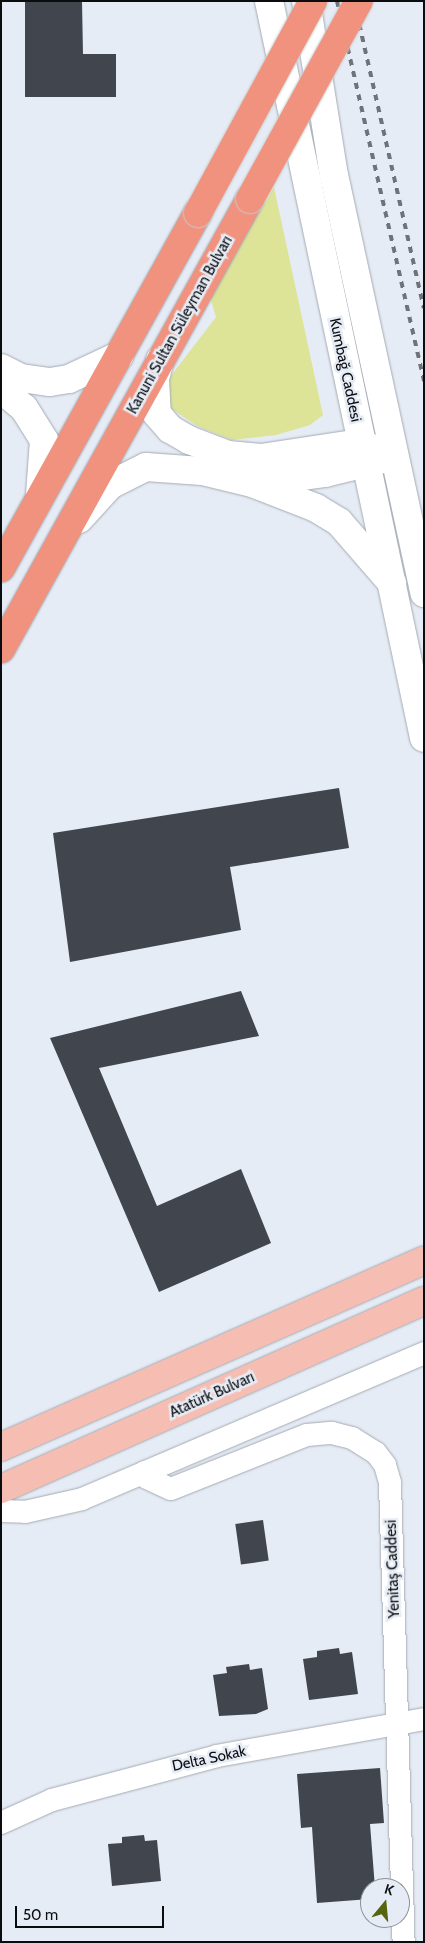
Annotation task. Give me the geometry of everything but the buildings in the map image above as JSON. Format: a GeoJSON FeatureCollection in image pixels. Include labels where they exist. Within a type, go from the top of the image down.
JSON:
{"type":"FeatureCollection","features":[{"type":"Feature","properties":{"kind":"highway"},"geometry":{"type":"LineString","coordinates":[[1,568],[40,495],[120,355],[313,1]]}},
{"type":"Feature","properties":{"kind":"highway","name":"Kanuni Sultan Süleyman Bulvarı"},"geometry":{"type":"LineString","coordinates":[[1,649],[160,358],[359,1]]}},
{"type":"Feature","properties":{"kind":"main road"},"geometry":{"type":"LineString","coordinates":[[1,1447],[424,1260]]}},
{"type":"Feature","properties":{"kind":"main road","name":"Atatürk Bulvarı"},"geometry":{"type":"LineString","coordinates":[[1,1489],[424,1301]]}},
{"type":"Feature","properties":{"kind":"street","name":"Kumbağ Caddesi"},"geometry":{"type":"LineString","coordinates":[[269,1],[424,738]]}},
{"type":"Feature","properties":{"kind":"street","name":"Kumbağ Caddesi"},"geometry":{"type":"LineString","coordinates":[[306,1],[334,175],[424,593]]}},
{"type":"Feature","properties":{"kind":"street"},"geometry":{"type":"LineString","coordinates":[[1,368],[21,378],[50,382],[70,379],[120,355]]}},
{"type":"Feature","properties":{"kind":"street"},"geometry":{"type":"LineString","coordinates":[[160,358],[155,380],[157,414],[170,429],[189,440],[228,455],[261,458],[363,454],[395,456]]}},
{"type":"Feature","properties":{"kind":"street"},"geometry":{"type":"LineString","coordinates":[[1,389],[24,408],[44,440],[40,495]]}},
{"type":"Feature","properties":{"kind":"street"},"geometry":{"type":"LineString","coordinates":[[252,483],[363,454]]}},
{"type":"Feature","properties":{"kind":"street"},"geometry":{"type":"LineString","coordinates":[[64,533],[110,485],[146,467],[202,471],[252,483],[316,508],[339,522],[392,583]]}},
{"type":"Feature","properties":{"kind":"street"},"geometry":{"type":"LineString","coordinates":[[1,1511],[25,1512],[82,1499],[424,1353]]}},
{"type":"Feature","properties":{"kind":"street","name":"Yenitaş Caddesi"},"geometry":{"type":"LineString","coordinates":[[145,1472],[147,1478],[171,1489],[307,1435],[332,1433],[352,1438],[376,1453],[390,1483],[404,1942]]}},
{"type":"Feature","properties":{"kind":"street","name":"Delta Sokak"},"geometry":{"type":"LineString","coordinates":[[1,1822],[52,1800],[127,1778],[217,1756],[424,1719]]}},
{"type":"Feature","properties":{"kind":"green space"},"geometry":{"type":"Polygon","coordinates":[[[274,187],[323,415],[310,425],[276,435],[232,440],[197,426],[169,407],[167,381],[216,317],[207,287],[222,276],[274,187]]]}},
{"type":"Feature","properties":{"kind":"railway"},"geometry":{"type":"LineString","coordinates":[[337,1],[424,381]]}},
{"type":"Feature","properties":{"kind":"railway"},"geometry":{"type":"LineString","coordinates":[[354,1],[424,308]]}}]}
